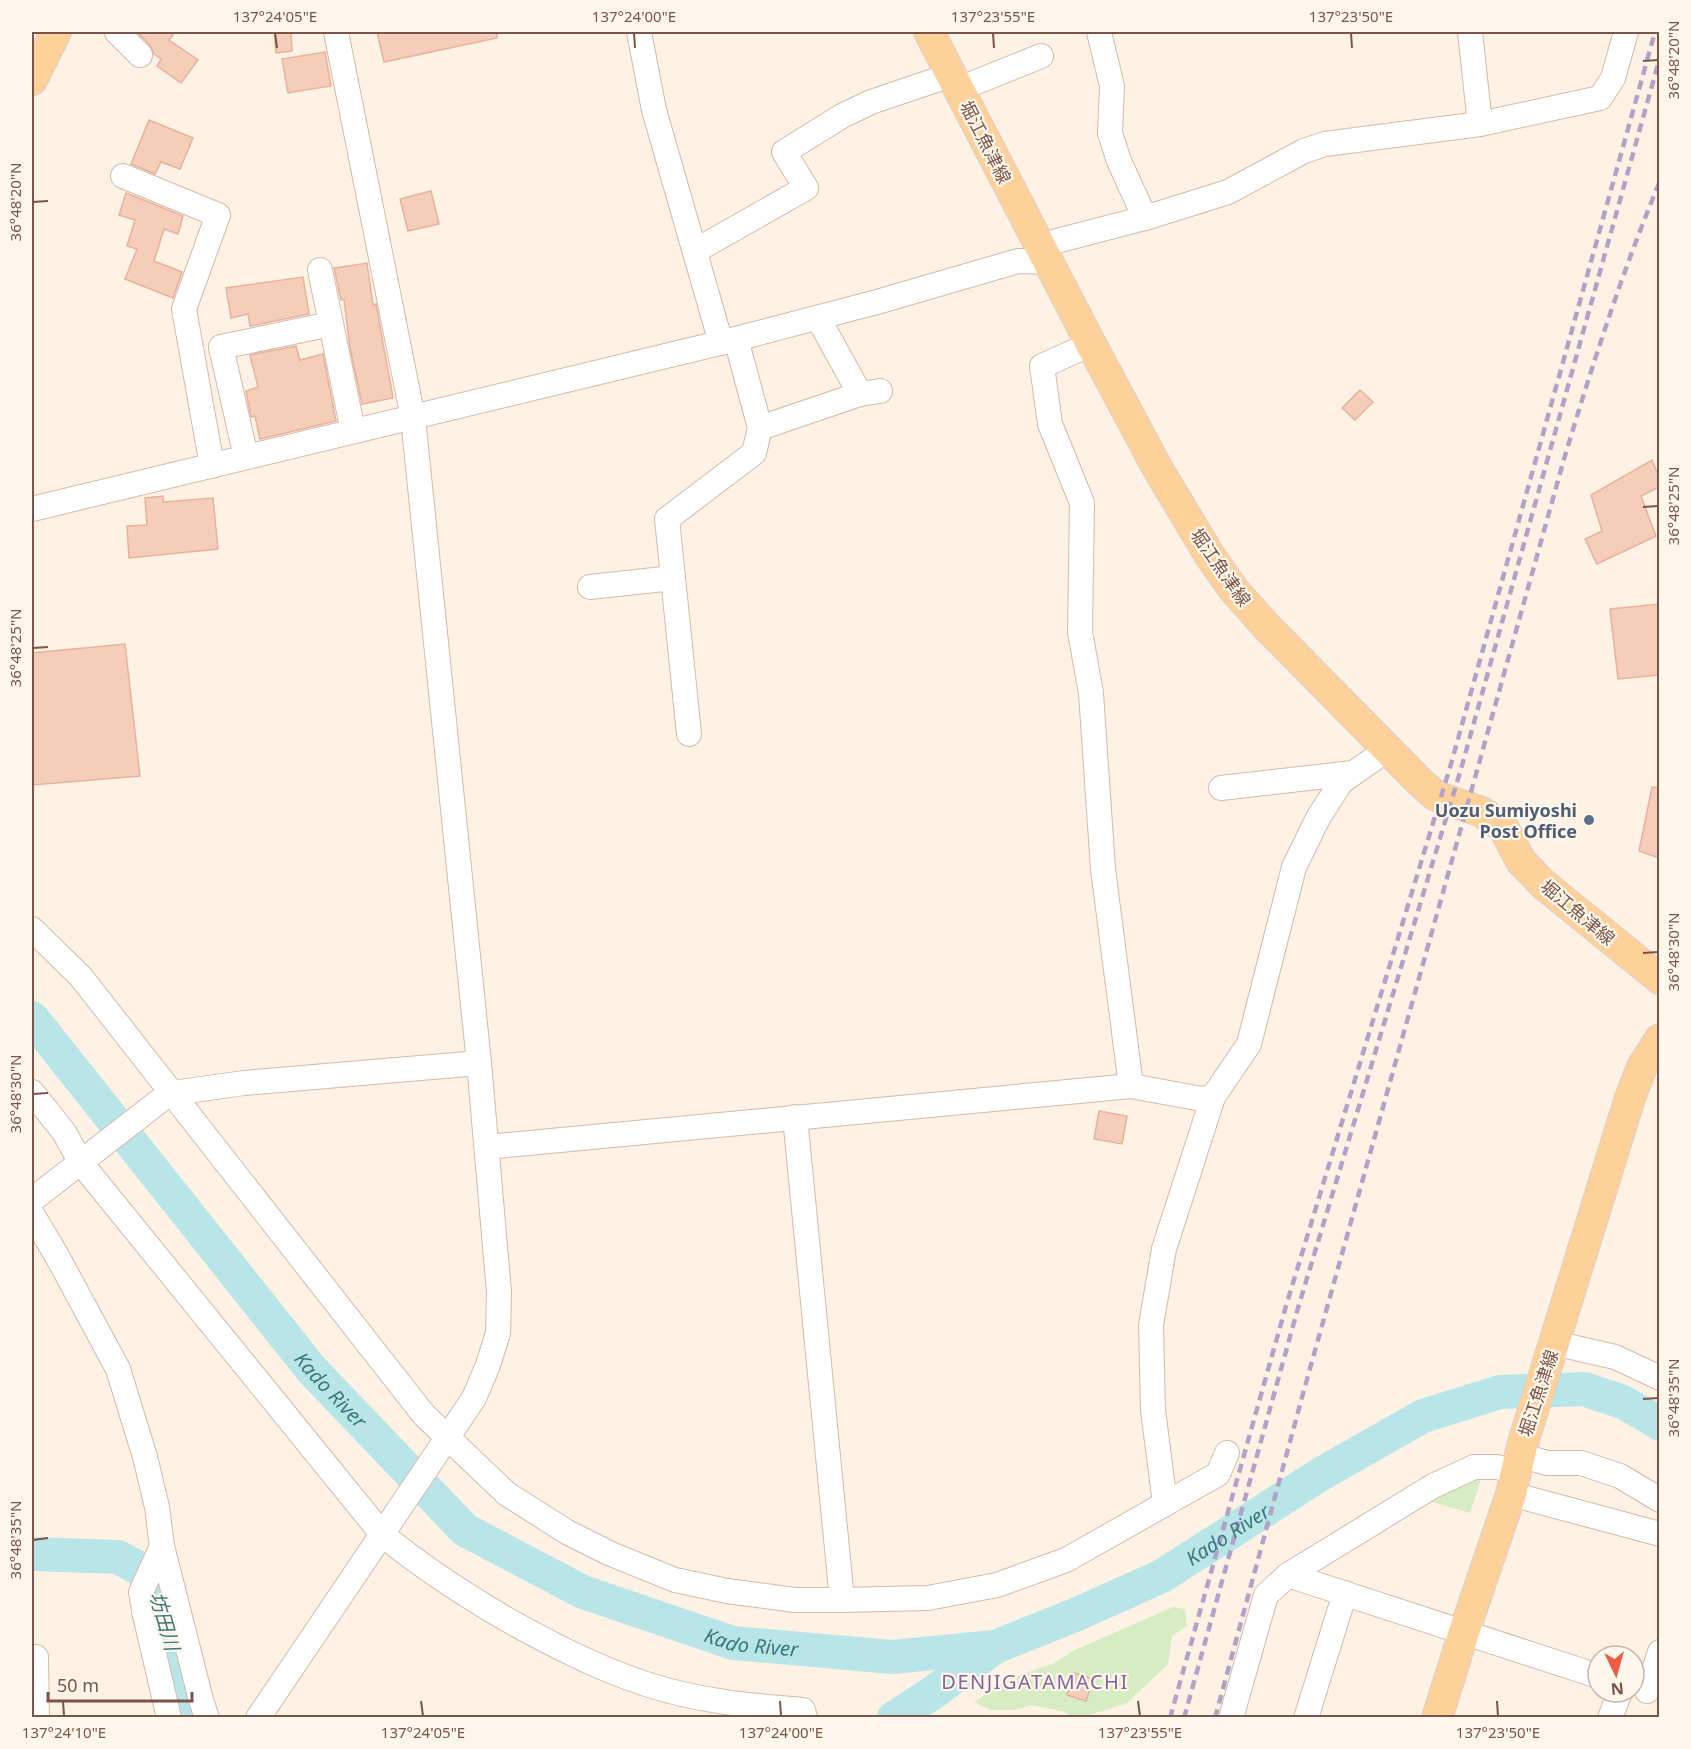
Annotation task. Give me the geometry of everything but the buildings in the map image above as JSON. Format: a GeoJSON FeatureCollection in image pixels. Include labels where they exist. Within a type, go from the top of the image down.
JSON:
{"type":"FeatureCollection","features":[{"type":"Feature","properties":{"kind":"main road"},"geometry":{"type":"LineString","coordinates":[[32,80],[56,32]]}},
{"type":"Feature","properties":{"kind":"main road","name":"堀江魚津線"},"geometry":{"type":"LineString","coordinates":[[929,32],[1159,471],[1210,556],[1234,590],[1265,625],[1436,796],[1482,812],[1503,827],[1521,861],[1543,884],[1659,979]]}},
{"type":"Feature","properties":{"kind":"main road","name":"堀江魚津線"},"geometry":{"type":"LineString","coordinates":[[1437,1718],[1630,1098],[1642,1067],[1659,1039]]}},
{"type":"Feature","properties":{"kind":"street"},"geometry":{"type":"LineString","coordinates":[[117,32],[140,55]]}},
{"type":"Feature","properties":{"kind":"street"},"geometry":{"type":"LineString","coordinates":[[258,1718],[474,1398],[498,1333],[499,1292],[487,1146],[413,418],[336,32]]}},
{"type":"Feature","properties":{"kind":"street"},"geometry":{"type":"LineString","coordinates":[[639,32],[654,110],[695,251],[760,428],[754,453],[667,519],[689,734]]}},
{"type":"Feature","properties":{"kind":"street"},"geometry":{"type":"LineString","coordinates":[[1099,32],[1112,86],[1110,133],[1119,161],[1144,218]]}},
{"type":"Feature","properties":{"kind":"street"},"geometry":{"type":"LineString","coordinates":[[1470,32],[1480,124]]}},
{"type":"Feature","properties":{"kind":"street"},"geometry":{"type":"LineString","coordinates":[[32,509],[729,341],[1046,254],[1144,218],[1228,192],[1304,151],[1325,144],[1480,124],[1600,98],[1613,78],[1626,32]]}},
{"type":"Feature","properties":{"kind":"street"},"geometry":{"type":"LineString","coordinates":[[695,251],[806,189],[784,152],[842,116],[871,102],[955,82],[1041,56]]}},
{"type":"Feature","properties":{"kind":"street"},"geometry":{"type":"LineString","coordinates":[[123,176],[218,215],[184,309],[212,466]]}},
{"type":"Feature","properties":{"kind":"street"},"geometry":{"type":"LineString","coordinates":[[320,270],[353,431]]}},
{"type":"Feature","properties":{"kind":"street"},"geometry":{"type":"LineString","coordinates":[[760,428],[870,393],[818,318]]}},
{"type":"Feature","properties":{"kind":"street"},"geometry":{"type":"LineString","coordinates":[[246,458],[221,347],[331,324]]}},
{"type":"Feature","properties":{"kind":"street"},"geometry":{"type":"LineString","coordinates":[[1091,344],[1042,366],[1050,424],[1082,503],[1080,632],[1091,693],[1102,868],[1131,1086]]}},
{"type":"Feature","properties":{"kind":"street"},"geometry":{"type":"LineString","coordinates":[[590,588],[673,578]]}},
{"type":"Feature","properties":{"kind":"street"},"geometry":{"type":"LineString","coordinates":[[1165,1504],[1153,1410],[1151,1325],[1164,1249],[1213,1097],[1249,1044],[1294,867],[1318,818],[1341,782],[1388,748]]}},
{"type":"Feature","properties":{"kind":"street"},"geometry":{"type":"LineString","coordinates":[[1221,789],[1352,774]]}},
{"type":"Feature","properties":{"kind":"street"},"geometry":{"type":"LineString","coordinates":[[32,929],[81,977],[143,1058],[168,1096],[445,1441],[507,1494],[567,1532],[611,1554],[675,1580],[727,1591],[795,1600],[928,1598],[997,1585],[1066,1560],[1218,1474],[1227,1453]]}},
{"type":"Feature","properties":{"kind":"street"},"geometry":{"type":"LineString","coordinates":[[32,1200],[168,1096],[244,1083],[479,1063]]}},
{"type":"Feature","properties":{"kind":"street"},"geometry":{"type":"LineString","coordinates":[[487,1146],[1131,1086],[1202,1099],[1213,1097]]}},
{"type":"Feature","properties":{"kind":"street"},"geometry":{"type":"LineString","coordinates":[[32,1092],[84,1161],[384,1532],[408,1556],[457,1591],[594,1665],[648,1685],[722,1702],[803,1710],[805,1718]]}},
{"type":"Feature","properties":{"kind":"street"},"geometry":{"type":"LineString","coordinates":[[795,1117],[842,1600]]}},
{"type":"Feature","properties":{"kind":"street"},"geometry":{"type":"LineString","coordinates":[[32,1214],[118,1370],[145,1457],[157,1507],[162,1546],[207,1718]]}},
{"type":"Feature","properties":{"kind":"street"},"geometry":{"type":"LineString","coordinates":[[1551,1355],[1615,1357],[1659,1378]]}},
{"type":"Feature","properties":{"kind":"street"},"geometry":{"type":"LineString","coordinates":[[1231,1718],[1266,1595],[1288,1575],[1433,1486],[1474,1467],[1581,1463],[1620,1476],[1659,1500]]}},
{"type":"Feature","properties":{"kind":"street"},"geometry":{"type":"LineString","coordinates":[[1517,1467],[1659,1534]]}},
{"type":"Feature","properties":{"kind":"street"},"geometry":{"type":"LineString","coordinates":[[162,1546],[141,1592],[169,1718]]}},
{"type":"Feature","properties":{"kind":"street"},"geometry":{"type":"LineString","coordinates":[[1288,1575],[1586,1672]]}},
{"type":"Feature","properties":{"kind":"street"},"geometry":{"type":"LineString","coordinates":[[1306,1718],[1345,1593]]}},
{"type":"Feature","properties":{"kind":"street"},"geometry":{"type":"LineString","coordinates":[[1647,1691],[1659,1652]]}},
{"type":"Feature","properties":{"kind":"street"},"geometry":{"type":"LineString","coordinates":[[36,1657],[37,1718]]}},
{"type":"Feature","properties":{"kind":"green space"},"geometry":{"type":"Polygon","coordinates":[[[1485,1467],[1470,1513],[1415,1497],[1485,1467]]]}},
{"type":"Feature","properties":{"kind":"green space"},"geometry":{"type":"Polygon","coordinates":[[[1173,1607],[1185,1609],[1187,1626],[1172,1636],[1168,1664],[1127,1703],[1075,1718],[1062,1711],[1031,1705],[1016,1710],[991,1710],[974,1702],[1009,1679],[1052,1664],[1075,1650],[1173,1607]]]}},
{"type":"Feature","properties":{"kind":"waterway","name":"Kado River"},"geometry":{"type":"LineString","coordinates":[[32,1018],[312,1370],[465,1530],[583,1592],[733,1643],[892,1657],[995,1647],[1075,1615],[1162,1576],[1321,1474],[1423,1416],[1500,1392],[1584,1389],[1623,1402],[1660,1424]]}},
{"type":"Feature","properties":{"kind":"waterway","name":"坊田川"},"geometry":{"type":"LineString","coordinates":[[32,1554],[118,1557],[151,1575],[161,1598],[190,1718]]}},
{"type":"Feature","properties":{"kind":"waterway","name":"坊田川"},"geometry":{"type":"LineString","coordinates":[[894,1718],[995,1647]]}},
{"type":"Feature","properties":{"kind":"railway"},"geometry":{"type":"LineString","coordinates":[[1170,1718],[1286,1306],[1451,764],[1655,32]]}},
{"type":"Feature","properties":{"kind":"railway"},"geometry":{"type":"LineString","coordinates":[[1184,1718],[1298,1308],[1461,769],[1660,57]]}},
{"type":"Feature","properties":{"kind":"railway"},"geometry":{"type":"LineString","coordinates":[[1215,1718],[1304,1390],[1564,459],[1608,319],[1660,181]]}},
{"type":"Feature","properties":{"kind":"place","name":"Uozu Sumiyoshi Post Office"},"geometry":{"type":"Point","coordinates":[1589,820]}},
{"type":"Feature","properties":{"kind":"district","name":"DENJIGATAMACHI"},"geometry":{"type":"Point","coordinates":[1035,1681]}}]}
